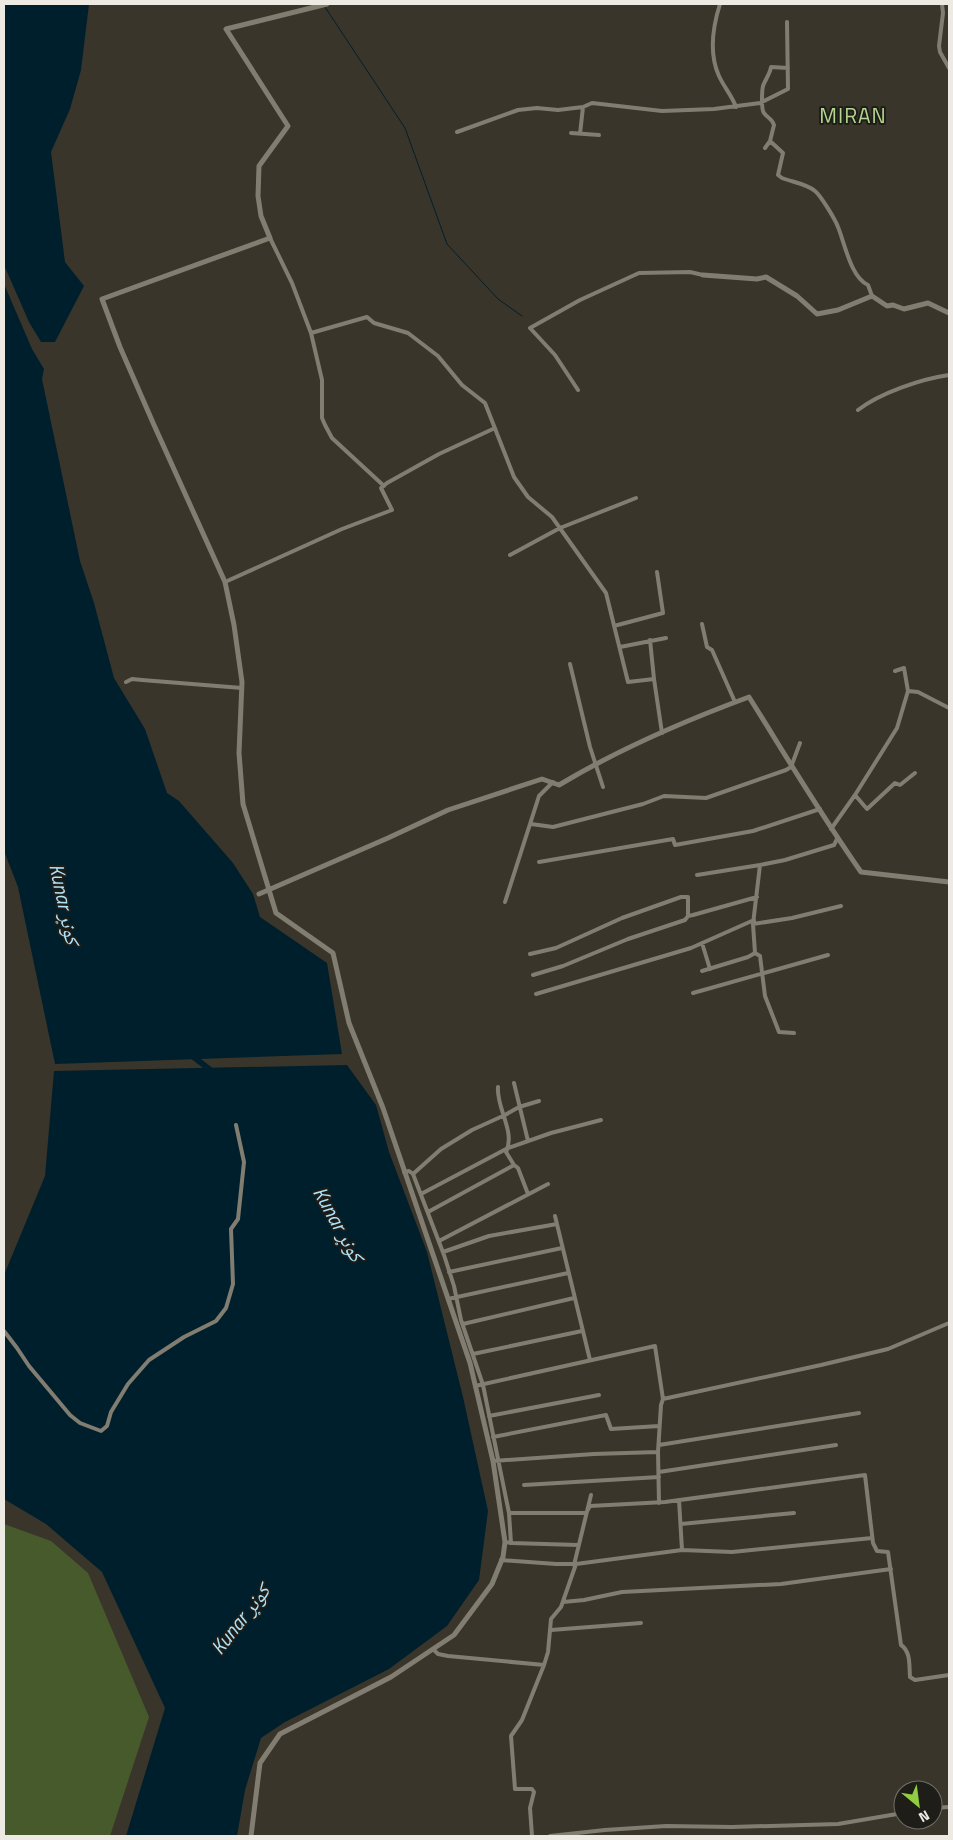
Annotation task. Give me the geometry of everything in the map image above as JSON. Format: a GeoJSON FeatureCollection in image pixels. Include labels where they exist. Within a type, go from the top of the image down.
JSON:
{"type":"FeatureCollection","features":[{"type":"Feature","properties":{"kind":"street"},"geometry":{"type":"LineString","coordinates":[[327,4],[226,29],[288,126],[259,166],[258,196],[261,216],[292,283],[311,333],[322,380],[322,418],[324,425],[332,438],[384,486]]}},
{"type":"Feature","properties":{"kind":"street"},"geometry":{"type":"LineString","coordinates":[[720,4],[713,40],[714,52],[720,77],[732,96],[736,107]]}},
{"type":"Feature","properties":{"kind":"street"},"geometry":{"type":"LineString","coordinates":[[942,4],[939,46],[940,52],[949,68]]}},
{"type":"Feature","properties":{"kind":"street"},"geometry":{"type":"LineString","coordinates":[[457,132],[518,110],[537,108],[558,110],[583,107],[592,103],[662,111],[736,107],[763,102],[788,89],[787,22]]}},
{"type":"Feature","properties":{"kind":"street"},"geometry":{"type":"LineString","coordinates":[[765,148],[770,141],[774,125],[763,112],[761,106],[763,102],[763,85],[770,74],[771,68],[788,68]]}},
{"type":"Feature","properties":{"kind":"street"},"geometry":{"type":"LineString","coordinates":[[580,134],[583,107]]}},
{"type":"Feature","properties":{"kind":"street"},"geometry":{"type":"LineString","coordinates":[[571,133],[599,135]]}},
{"type":"Feature","properties":{"kind":"street"},"geometry":{"type":"LineString","coordinates":[[770,141],[783,154],[778,175],[813,190],[819,196],[838,228],[849,260],[863,283],[868,285],[872,296],[887,306],[893,305],[904,309],[928,303],[949,313]]}},
{"type":"Feature","properties":{"kind":"street"},"geometry":{"type":"LineString","coordinates":[[270,238],[102,299],[120,347],[225,582],[234,625],[242,688],[240,753],[243,804],[276,913],[333,952],[348,1023],[383,1108],[470,1363],[508,1513],[512,1543]]}},
{"type":"Feature","properties":{"kind":"street"},"geometry":{"type":"LineString","coordinates":[[578,390],[555,355],[530,328],[580,300],[639,273],[690,272],[703,275],[757,279],[766,277],[797,296],[817,314],[838,310],[872,296]]}},
{"type":"Feature","properties":{"kind":"street"},"geometry":{"type":"LineString","coordinates":[[311,333],[367,317],[374,324],[408,333],[438,356],[462,385],[485,403],[514,477],[528,498],[552,517],[606,594],[628,682],[654,679]]}},
{"type":"Feature","properties":{"kind":"street"},"geometry":{"type":"LineString","coordinates":[[858,410],[876,398],[928,378],[949,374]]}},
{"type":"Feature","properties":{"kind":"street"},"geometry":{"type":"LineString","coordinates":[[225,582],[342,529],[392,510],[381,488],[439,454],[496,428]]}},
{"type":"Feature","properties":{"kind":"street"},"geometry":{"type":"LineString","coordinates":[[510,555],[560,528],[636,498]]}},
{"type":"Feature","properties":{"kind":"street"},"geometry":{"type":"LineString","coordinates":[[614,626],[664,613],[657,572]]}},
{"type":"Feature","properties":{"kind":"street"},"geometry":{"type":"LineString","coordinates":[[702,624],[707,647],[712,650],[735,702]]}},
{"type":"Feature","properties":{"kind":"street"},"geometry":{"type":"LineString","coordinates":[[620,646],[666,638]]}},
{"type":"Feature","properties":{"kind":"street"},"geometry":{"type":"LineString","coordinates":[[650,640],[662,732]]}},
{"type":"Feature","properties":{"kind":"street"},"geometry":{"type":"LineString","coordinates":[[570,664],[602,787]]}},
{"type":"Feature","properties":{"kind":"street"},"geometry":{"type":"LineString","coordinates":[[830,829],[855,795],[897,728],[908,691],[904,668],[895,671]]}},
{"type":"Feature","properties":{"kind":"street"},"geometry":{"type":"LineString","coordinates":[[126,682],[132,679],[242,688]]}},
{"type":"Feature","properties":{"kind":"street"},"geometry":{"type":"LineString","coordinates":[[908,691],[918,692],[949,708]]}},
{"type":"Feature","properties":{"kind":"street"},"geometry":{"type":"LineString","coordinates":[[259,894],[448,810],[542,779],[559,785],[595,764],[662,732],[749,697],[791,767],[820,809],[830,829],[861,872],[949,882]]}},
{"type":"Feature","properties":{"kind":"street"},"geometry":{"type":"LineString","coordinates":[[531,824],[553,827],[643,804],[664,796],[706,798],[791,767],[800,743]]}},
{"type":"Feature","properties":{"kind":"street"},"geometry":{"type":"LineString","coordinates":[[855,795],[867,809],[895,783],[900,785],[915,773]]}},
{"type":"Feature","properties":{"kind":"street"},"geometry":{"type":"LineString","coordinates":[[505,902],[539,796],[553,782]]}},
{"type":"Feature","properties":{"kind":"street"},"geometry":{"type":"LineString","coordinates":[[539,862],[673,839],[675,845],[688,844],[753,832],[820,809]]}},
{"type":"Feature","properties":{"kind":"street"},"geometry":{"type":"LineString","coordinates":[[697,875],[760,865],[834,846],[837,839]]}},
{"type":"Feature","properties":{"kind":"street"},"geometry":{"type":"LineString","coordinates":[[755,953],[754,922],[760,865]]}},
{"type":"Feature","properties":{"kind":"street"},"geometry":{"type":"LineString","coordinates":[[688,916],[757,896]]}},
{"type":"Feature","properties":{"kind":"street"},"geometry":{"type":"LineString","coordinates":[[530,954],[556,948],[622,918],[681,897],[688,897],[688,916],[685,920],[628,939],[563,966],[533,975]]}},
{"type":"Feature","properties":{"kind":"street"},"geometry":{"type":"LineString","coordinates":[[536,994],[691,948],[754,922],[792,918],[841,906]]}},
{"type":"Feature","properties":{"kind":"street"},"geometry":{"type":"LineString","coordinates":[[702,943],[710,969]]}},
{"type":"Feature","properties":{"kind":"street"},"geometry":{"type":"LineString","coordinates":[[702,971],[748,957],[755,953]]}},
{"type":"Feature","properties":{"kind":"street"},"geometry":{"type":"LineString","coordinates":[[755,953],[760,956],[765,996],[779,1032],[794,1033]]}},
{"type":"Feature","properties":{"kind":"street"},"geometry":{"type":"LineString","coordinates":[[693,993],[828,955]]}},
{"type":"Feature","properties":{"kind":"street"},"geometry":{"type":"LineString","coordinates":[[514,1083],[528,1141]]}},
{"type":"Feature","properties":{"kind":"street"},"geometry":{"type":"LineString","coordinates":[[498,1088],[497,1095],[505,1115],[508,1148],[506,1152],[518,1168],[528,1194]]}},
{"type":"Feature","properties":{"kind":"street"},"geometry":{"type":"LineString","coordinates":[[412,1174],[441,1149],[472,1130],[519,1107],[540,1101]]}},
{"type":"Feature","properties":{"kind":"street"},"geometry":{"type":"LineString","coordinates":[[421,1194],[508,1148],[551,1133],[601,1120]]}},
{"type":"Feature","properties":{"kind":"street"},"geometry":{"type":"LineString","coordinates":[[4,1331],[29,1366],[70,1416],[80,1423],[101,1431],[107,1426],[110,1412],[128,1384],[149,1360],[184,1336],[216,1321],[226,1308],[233,1284],[231,1229],[238,1219],[244,1162],[236,1125]]}},
{"type":"Feature","properties":{"kind":"street"},"geometry":{"type":"LineString","coordinates":[[428,1212],[514,1165]]}},
{"type":"Feature","properties":{"kind":"street"},"geometry":{"type":"LineString","coordinates":[[251,1836],[260,1762],[280,1734],[391,1677],[454,1635],[492,1584],[502,1560],[505,1542],[493,1437],[483,1385],[439,1241],[412,1174],[409,1171],[404,1172]]}},
{"type":"Feature","properties":{"kind":"street"},"geometry":{"type":"LineString","coordinates":[[439,1241],[548,1184]]}},
{"type":"Feature","properties":{"kind":"street"},"geometry":{"type":"LineString","coordinates":[[555,1216],[590,1360]]}},
{"type":"Feature","properties":{"kind":"street"},"geometry":{"type":"LineString","coordinates":[[443,1252],[489,1236],[557,1224]]}},
{"type":"Feature","properties":{"kind":"street"},"geometry":{"type":"LineString","coordinates":[[449,1272],[562,1248]]}},
{"type":"Feature","properties":{"kind":"street"},"geometry":{"type":"LineString","coordinates":[[448,1299],[568,1273]]}},
{"type":"Feature","properties":{"kind":"street"},"geometry":{"type":"LineString","coordinates":[[463,1324],[574,1298]]}},
{"type":"Feature","properties":{"kind":"street"},"geometry":{"type":"LineString","coordinates":[[663,1399],[888,1349],[949,1322]]}},
{"type":"Feature","properties":{"kind":"street"},"geometry":{"type":"LineString","coordinates":[[473,1354],[582,1330]]}},
{"type":"Feature","properties":{"kind":"street"},"geometry":{"type":"LineString","coordinates":[[476,1386],[655,1346],[663,1399],[659,1426],[659,1503]]}},
{"type":"Feature","properties":{"kind":"street"},"geometry":{"type":"LineString","coordinates":[[490,1416],[599,1395]]}},
{"type":"Feature","properties":{"kind":"street"},"geometry":{"type":"LineString","coordinates":[[659,1445],[859,1413]]}},
{"type":"Feature","properties":{"kind":"street"},"geometry":{"type":"LineString","coordinates":[[493,1437],[606,1415],[611,1429],[659,1426]]}},
{"type":"Feature","properties":{"kind":"street"},"geometry":{"type":"LineString","coordinates":[[659,1472],[836,1445]]}},
{"type":"Feature","properties":{"kind":"street"},"geometry":{"type":"LineString","coordinates":[[495,1461],[594,1454],[658,1452]]}},
{"type":"Feature","properties":{"kind":"street"},"geometry":{"type":"LineString","coordinates":[[586,1513],[590,1506],[659,1503],[865,1474],[872,1538],[876,1550],[887,1551],[901,1645],[906,1648],[908,1654],[911,1679],[915,1680],[949,1674]]}},
{"type":"Feature","properties":{"kind":"street"},"geometry":{"type":"LineString","coordinates":[[524,1485],[659,1477]]}},
{"type":"Feature","properties":{"kind":"street"},"geometry":{"type":"LineString","coordinates":[[532,1836],[530,1808],[534,1792],[532,1789],[515,1789],[511,1736],[522,1720],[544,1666],[548,1652],[551,1619],[563,1602],[575,1564],[591,1495]]}},
{"type":"Feature","properties":{"kind":"street"},"geometry":{"type":"LineString","coordinates":[[679,1500],[682,1550]]}},
{"type":"Feature","properties":{"kind":"street"},"geometry":{"type":"LineString","coordinates":[[508,1513],[586,1513]]}},
{"type":"Feature","properties":{"kind":"street"},"geometry":{"type":"LineString","coordinates":[[681,1524],[794,1513]]}},
{"type":"Feature","properties":{"kind":"street"},"geometry":{"type":"LineString","coordinates":[[502,1560],[575,1564],[682,1550],[732,1552],[872,1538]]}},
{"type":"Feature","properties":{"kind":"street"},"geometry":{"type":"LineString","coordinates":[[505,1542],[578,1545]]}},
{"type":"Feature","properties":{"kind":"street"},"geometry":{"type":"LineString","coordinates":[[563,1602],[584,1600],[622,1592],[780,1584],[891,1570]]}},
{"type":"Feature","properties":{"kind":"street"},"geometry":{"type":"LineString","coordinates":[[551,1630],[641,1623]]}},
{"type":"Feature","properties":{"kind":"street"},"geometry":{"type":"LineString","coordinates":[[433,1649],[438,1654],[448,1656],[544,1666]]}},
{"type":"Feature","properties":{"kind":"street"},"geometry":{"type":"LineString","coordinates":[[550,1836],[658,1827],[751,1827],[838,1824],[893,1815]]}},
{"type":"Feature","properties":{"kind":"green space"},"geometry":{"type":"Polygon","coordinates":[[[4,1524],[51,1541],[88,1573],[149,1717],[110,1836],[4,1836],[4,1524]]]}},
{"type":"Feature","properties":{"kind":"water"},"geometry":{"type":"Polygon","coordinates":[[[4,4],[89,4],[81,70],[70,109],[51,152],[65,262],[84,286],[55,342],[41,342],[29,322],[4,265],[4,4]]]}},
{"type":"Feature","properties":{"kind":"water"},"geometry":{"type":"Polygon","coordinates":[[[4,284],[32,349],[44,369],[42,379],[80,561],[94,603],[114,678],[145,729],[167,793],[179,801],[233,863],[253,894],[260,917],[327,963],[342,1054],[55,1064],[18,887],[4,851],[4,284]]]}},
{"type":"Feature","properties":{"kind":"water"},"geometry":{"type":"Polygon","coordinates":[[[347,1065],[376,1105],[389,1152],[427,1252],[463,1397],[488,1511],[479,1580],[447,1626],[389,1669],[285,1722],[261,1738],[245,1790],[237,1836],[126,1836],[165,1708],[102,1572],[46,1524],[4,1499],[4,1275],[45,1176],[54,1071],[347,1065]]]}},
{"type":"Feature","properties":{"kind":"waterway"},"geometry":{"type":"LineString","coordinates":[[325,7],[405,128],[447,244],[498,299],[522,316]]}},
{"type":"Feature","properties":{"kind":"waterway","name":"Kunar کونړ"},"geometry":{"type":"LineString","coordinates":[[191,1055],[213,1072]]}},
{"type":"Feature","properties":{"kind":"district","name":"MIRAN"},"geometry":{"type":"Point","coordinates":[853,115]}}]}
